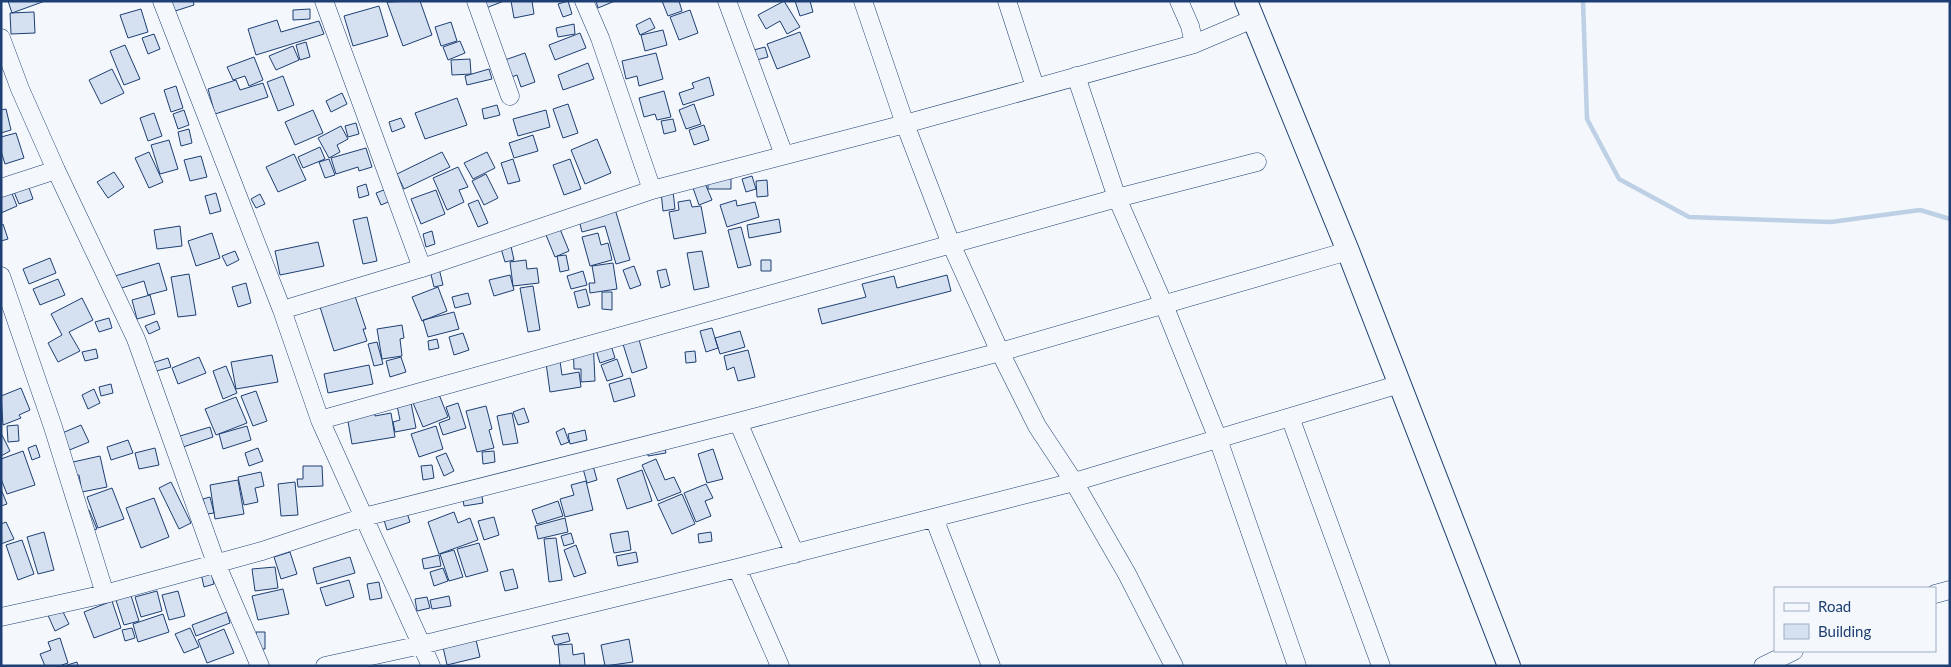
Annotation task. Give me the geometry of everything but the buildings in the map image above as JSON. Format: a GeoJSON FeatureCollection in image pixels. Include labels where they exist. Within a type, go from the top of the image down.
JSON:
{"type":"FeatureCollection","features":[{"type":"Feature","properties":{"kind":"main road"},"geometry":{"type":"LineString","coordinates":[[1250,10],[1348,251],[1509,666]]}},
{"type":"Feature","properties":{"kind":"street"},"geometry":{"type":"LineString","coordinates":[[162,1],[282,310],[320,420],[431,666]]}},
{"type":"Feature","properties":{"kind":"street"},"geometry":{"type":"LineString","coordinates":[[324,1],[422,268]]}},
{"type":"Feature","properties":{"kind":"street"},"geometry":{"type":"LineString","coordinates":[[476,1],[510,96]]}},
{"type":"Feature","properties":{"kind":"street"},"geometry":{"type":"LineString","coordinates":[[584,1],[600,38],[652,190]]}},
{"type":"Feature","properties":{"kind":"street"},"geometry":{"type":"LineString","coordinates":[[728,1],[784,155]]}},
{"type":"Feature","properties":{"kind":"street"},"geometry":{"type":"LineString","coordinates":[[863,1],[905,124],[951,244],[1000,352],[1037,426],[1074,482],[1127,574],[1174,666]]}},
{"type":"Feature","properties":{"kind":"street"},"geometry":{"type":"LineString","coordinates":[[1007,1],[1035,87]]}},
{"type":"Feature","properties":{"kind":"street"},"geometry":{"type":"LineString","coordinates":[[1179,1],[1190,26],[1194,44]]}},
{"type":"Feature","properties":{"kind":"street"},"geometry":{"type":"LineString","coordinates":[[282,310],[422,268],[652,190],[905,124],[1194,44],[1250,10]]}},
{"type":"Feature","properties":{"kind":"street"},"geometry":{"type":"LineString","coordinates":[[1,38],[7,66],[20,89],[136,339],[216,563],[260,666]]}},
{"type":"Feature","properties":{"kind":"street"},"geometry":{"type":"LineString","coordinates":[[1076,76],[1117,198],[1164,305],[1218,439],[1297,666]]}},
{"type":"Feature","properties":{"kind":"street"},"geometry":{"type":"LineString","coordinates":[[320,420],[1117,198],[1258,162]]}},
{"type":"Feature","properties":{"kind":"street"},"geometry":{"type":"LineString","coordinates":[[1,188],[56,170]]}},
{"type":"Feature","properties":{"kind":"street"},"geometry":{"type":"LineString","coordinates":[[1,617],[105,594],[262,550],[364,517],[738,422],[1000,352],[1348,251]]}},
{"type":"Feature","properties":{"kind":"street"},"geometry":{"type":"LineString","coordinates":[[1,276],[53,427],[105,594]]}},
{"type":"Feature","properties":{"kind":"street"},"geometry":{"type":"LineString","coordinates":[[325,666],[421,645],[795,554],[1074,482],[1400,384]]}},
{"type":"Feature","properties":{"kind":"street"},"geometry":{"type":"LineString","coordinates":[[1290,417],[1381,666]]}},
{"type":"Feature","properties":{"kind":"street"},"geometry":{"type":"LineString","coordinates":[[738,422],[795,554]]}},
{"type":"Feature","properties":{"kind":"street"},"geometry":{"type":"LineString","coordinates":[[934,518],[991,666]]}},
{"type":"Feature","properties":{"kind":"street"},"geometry":{"type":"LineString","coordinates":[[737,568],[780,666]]}},
{"type":"Feature","properties":{"kind":"street"},"geometry":{"type":"LineString","coordinates":[[1936,594],[1950,590]]}},
{"type":"Feature","properties":{"kind":"street"},"geometry":{"type":"LineString","coordinates":[[1763,666],[1792,652]]}},
{"type":"Feature","properties":{"kind":"waterway"},"geometry":{"type":"LineString","coordinates":[[1583,1],[1587,119],[1619,179],[1689,217],[1831,222],[1920,210],[1950,219]]}}]}
